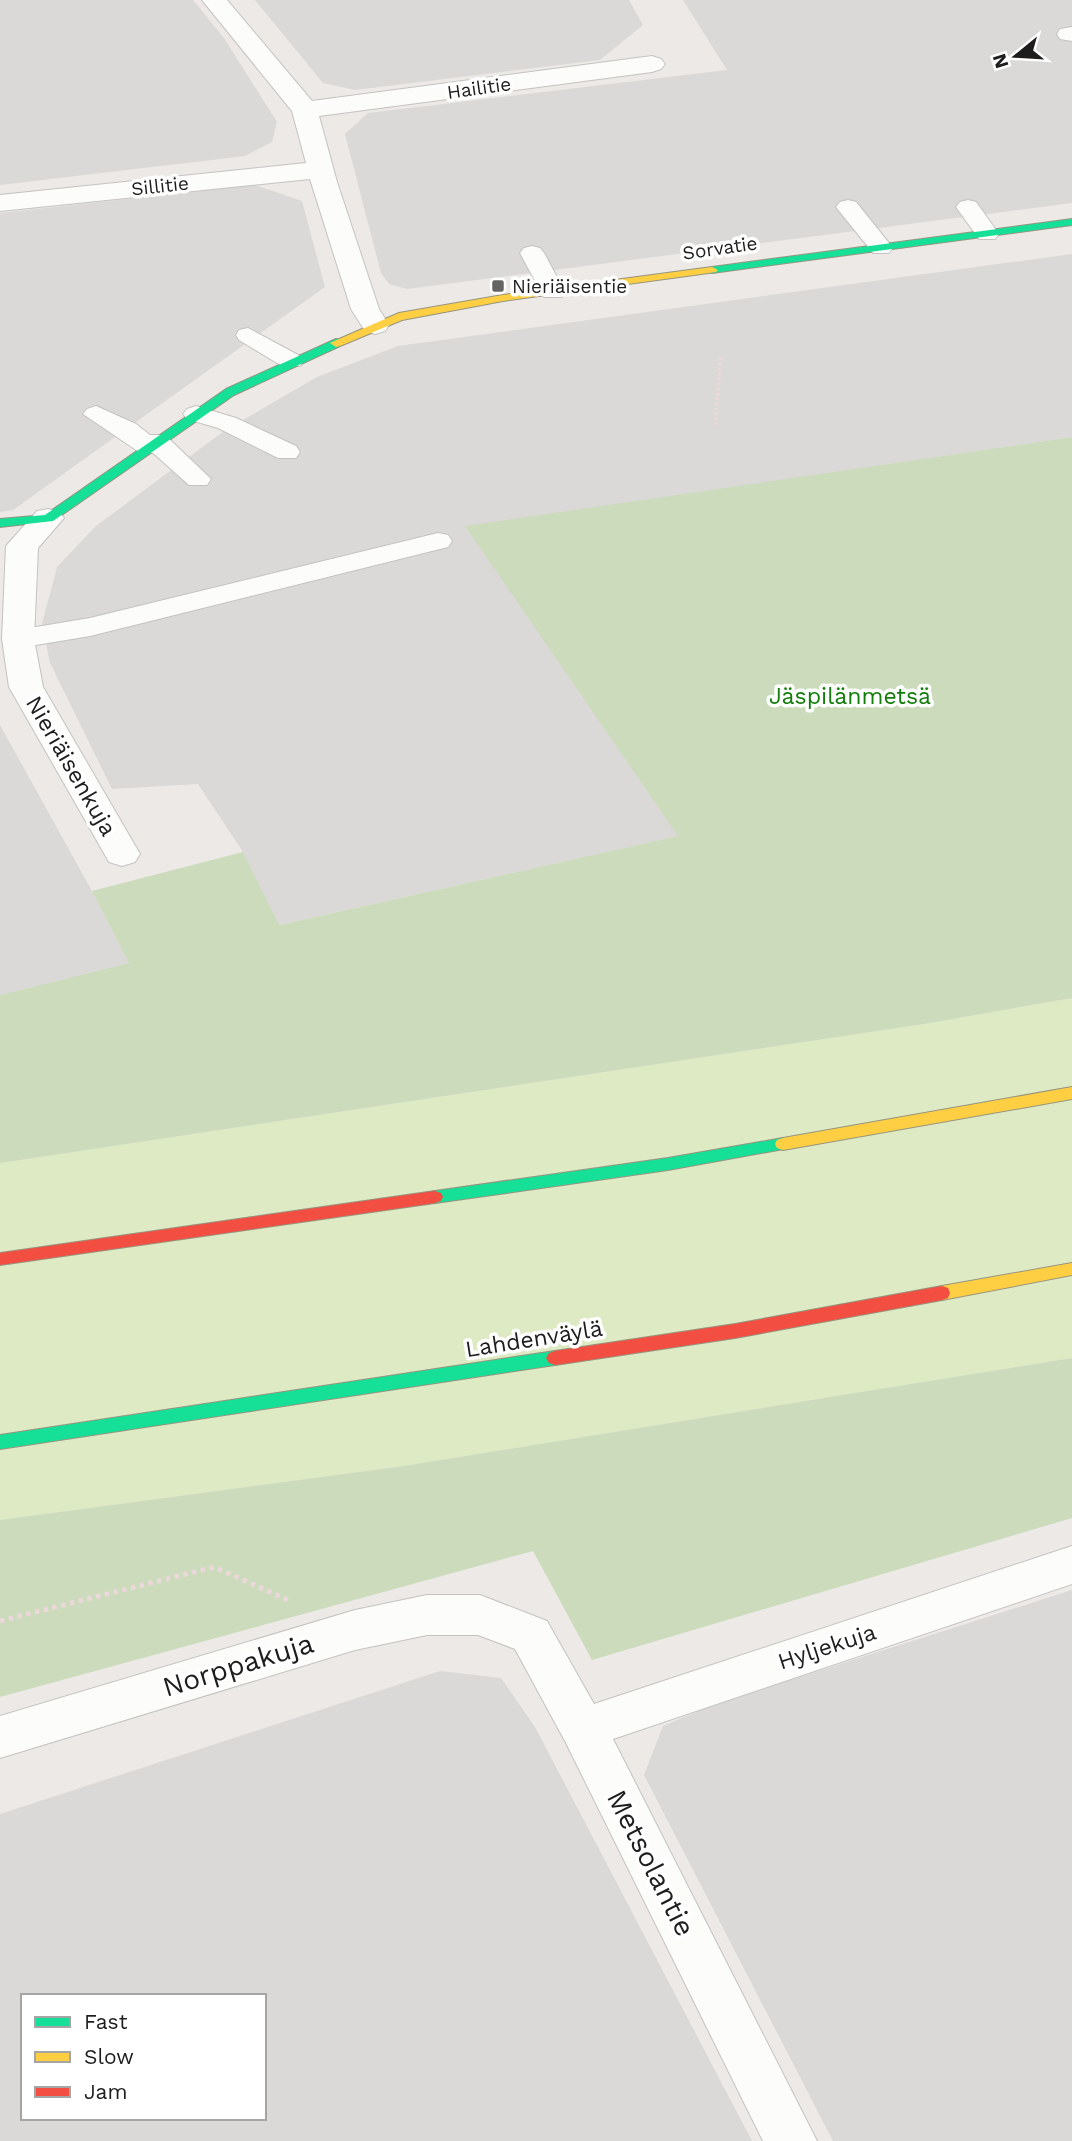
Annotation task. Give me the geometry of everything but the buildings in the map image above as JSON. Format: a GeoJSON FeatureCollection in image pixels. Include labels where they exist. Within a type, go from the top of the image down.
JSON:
{"type":"FeatureCollection","features":[{"type":"Feature","properties":{"kind":"main road","name":"Sorvatie"},"geometry":{"type":"LineString","coordinates":[[375,325],[447,307],[1072,222]]}},
{"type":"Feature","properties":{"kind":"main road"},"geometry":{"type":"LineString","coordinates":[[0,523],[48,519],[230,392],[291,361],[375,325]]}},
{"type":"Feature","properties":{"kind":"main road"},"geometry":{"type":"LineString","coordinates":[[0,1259],[668,1164],[1072,1093]]}},
{"type":"Feature","properties":{"kind":"main road","name":"Lahdenväylä"},"geometry":{"type":"LineString","coordinates":[[0,1443],[735,1331],[1072,1269]]}},
{"type":"Feature","properties":{"kind":"street"},"geometry":{"type":"LineString","coordinates":[[214,0],[305,110],[320,170],[365,309],[375,325]]}},
{"type":"Feature","properties":{"kind":"street","name":"Hailitie"},"geometry":{"type":"LineString","coordinates":[[305,110],[652,64]]}},
{"type":"Feature","properties":{"kind":"street","name":"Sillitie"},"geometry":{"type":"LineString","coordinates":[[0,203],[320,170]]}},
{"type":"Feature","properties":{"kind":"street","name":"Nieriäisenkuja"},"geometry":{"type":"LineString","coordinates":[[48,519],[22,546],[18,639],[26,687],[122,854]]}},
{"type":"Feature","properties":{"kind":"street","name":"Hyljekuja"},"geometry":{"type":"LineString","coordinates":[[583,1728],[1072,1565]]}},
{"type":"Feature","properties":{"kind":"street","name":"Norppakuja"},"geometry":{"type":"LineString","coordinates":[[0,1737],[355,1630],[427,1615],[480,1615]]}},
{"type":"Feature","properties":{"kind":"street","name":"Metsolantie"},"geometry":{"type":"LineString","coordinates":[[480,1615],[531,1635],[583,1728],[791,2141]]}},
{"type":"Feature","properties":{"kind":"lane"},"geometry":{"type":"LineString","coordinates":[[848,207],[881,248]]}},
{"type":"Feature","properties":{"kind":"lane"},"geometry":{"type":"LineString","coordinates":[[968,207],[987,234]]}},
{"type":"Feature","properties":{"kind":"lane"},"geometry":{"type":"LineString","coordinates":[[532,253],[552,292]]}},
{"type":"Feature","properties":{"kind":"lane"},"geometry":{"type":"LineString","coordinates":[[248,335],[291,361]]}},
{"type":"Feature","properties":{"kind":"lane"},"geometry":{"type":"LineString","coordinates":[[96,414],[152,444],[198,479]]}},
{"type":"Feature","properties":{"kind":"lane"},"geometry":{"type":"LineString","coordinates":[[197,414],[227,423],[287,452]]}},
{"type":"Feature","properties":{"kind":"lane"},"geometry":{"type":"LineString","coordinates":[[18,639],[90,627],[438,541]]}},
{"type":"Feature","properties":{"kind":"path"},"geometry":{"type":"LineString","coordinates":[[715,425],[721,355]]}},
{"type":"Feature","properties":{"kind":"path"},"geometry":{"type":"LineString","coordinates":[[0,1621],[214,1567],[355,1630]]}},
{"type":"Feature","properties":{"kind":"shaded area"},"geometry":{"type":"Polygon","coordinates":[[[0,0],[193,0],[224,38],[277,122],[272,142],[245,156],[0,185],[0,0]]]}},
{"type":"Feature","properties":{"kind":"shaded area"},"geometry":{"type":"Polygon","coordinates":[[[255,0],[629,0],[643,25],[600,60],[355,90],[323,83],[255,0]]]}},
{"type":"Feature","properties":{"kind":"shaded area"},"geometry":{"type":"Polygon","coordinates":[[[683,0],[1072,0],[1072,203],[407,289],[389,284],[381,273],[345,134],[368,113],[727,70],[683,0]]]}},
{"type":"Feature","properties":{"kind":"shaded area"},"geometry":{"type":"Polygon","coordinates":[[[255,185],[302,201],[325,287],[13,510],[0,512],[0,213],[255,185]]]}},
{"type":"Feature","properties":{"kind":"shaded area"},"geometry":{"type":"Polygon","coordinates":[[[1072,254],[1072,437],[857,469],[679,836],[278,925],[243,852],[198,784],[112,789],[50,663],[42,624],[57,567],[96,526],[224,431],[317,377],[398,346],[1072,254]]]}},
{"type":"Feature","properties":{"kind":"shaded area"},"geometry":{"type":"Polygon","coordinates":[[[0,725],[92,891],[129,963],[0,995],[0,725]]]}},
{"type":"Feature","properties":{"kind":"shaded area"},"geometry":{"type":"Polygon","coordinates":[[[1072,1590],[1072,2141],[833,2141],[644,1775],[663,1726],[715,1704],[1072,1590]]]}},
{"type":"Feature","properties":{"kind":"shaded area"},"geometry":{"type":"Polygon","coordinates":[[[440,1671],[501,1678],[535,1727],[752,2141],[0,2141],[0,1814],[440,1671]]]}},
{"type":"Feature","properties":{"kind":"green space","name":"Jäspilänmetsä"},"geometry":{"type":"Polygon","coordinates":[[[1072,437],[1072,998],[924,1024],[0,1163],[0,995],[129,963],[92,891],[243,852],[279,925],[678,836],[465,526],[1072,437]]]}},
{"type":"Feature","properties":{"kind":"green space"},"geometry":{"type":"Polygon","coordinates":[[[1072,998],[1072,1358],[404,1466],[0,1520],[0,1163],[924,1024],[1072,998]]]}},
{"type":"Feature","properties":{"kind":"green space"},"geometry":{"type":"Polygon","coordinates":[[[1072,1358],[1072,1518],[592,1660],[533,1551],[0,1697],[0,1520],[404,1466],[1072,1358]]]}},
{"type":"Feature","properties":{"kind":"traffic: fast"},"geometry":{"type":"LineString","coordinates":[[712,270],[1072,222]]}},
{"type":"Feature","properties":{"kind":"traffic: fast"},"geometry":{"type":"LineString","coordinates":[[0,523],[48,518],[230,392],[336,343]]}},
{"type":"Feature","properties":{"kind":"traffic: fast"},"geometry":{"type":"LineString","coordinates":[[435,1197],[668,1164],[783,1144]]}},
{"type":"Feature","properties":{"kind":"traffic: fast"},"geometry":{"type":"LineString","coordinates":[[0,1442],[555,1358]]}},
{"type":"Feature","properties":{"kind":"traffic: slow"},"geometry":{"type":"LineString","coordinates":[[336,343],[399,317],[503,298],[712,270]]}},
{"type":"Feature","properties":{"kind":"traffic: slow"},"geometry":{"type":"LineString","coordinates":[[783,1144],[1072,1093]]}},
{"type":"Feature","properties":{"kind":"traffic: slow"},"geometry":{"type":"LineString","coordinates":[[942,1293],[1072,1269]]}},
{"type":"Feature","properties":{"kind":"traffic: jam"},"geometry":{"type":"LineString","coordinates":[[0,1259],[435,1197]]}},
{"type":"Feature","properties":{"kind":"traffic: jam"},"geometry":{"type":"LineString","coordinates":[[555,1358],[735,1331],[942,1293]]}},
{"type":"Feature","properties":{"kind":"place","name":"Nieriäisentie"},"geometry":{"type":"Point","coordinates":[498,286]}}]}
